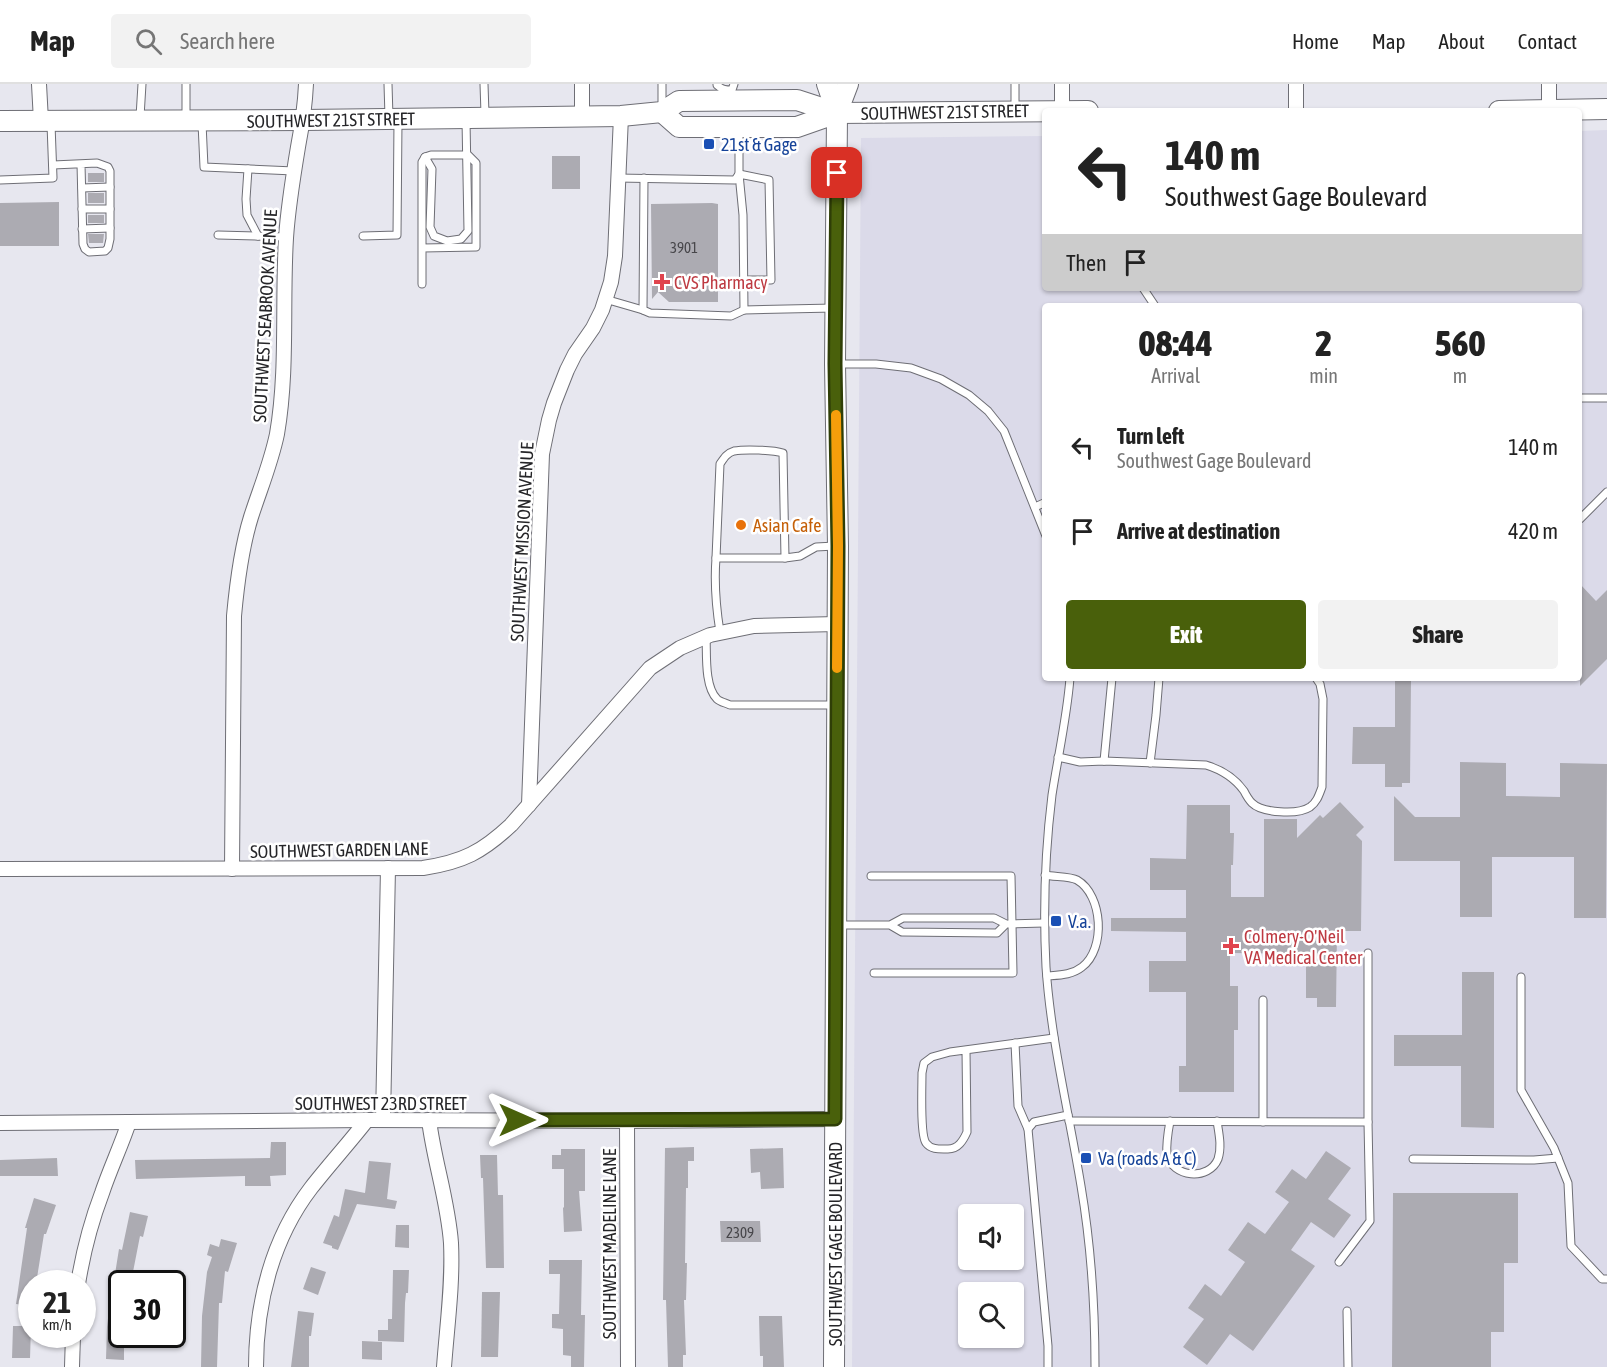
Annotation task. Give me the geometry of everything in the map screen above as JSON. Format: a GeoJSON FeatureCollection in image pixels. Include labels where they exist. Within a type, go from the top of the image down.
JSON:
{"type":"FeatureCollection","features":[{"type":"Feature","properties":{"kind":"main road","name":"SOUTHWEST GAGE BOULEVARD"},"geometry":{"type":"LineString","coordinates":[[827,84],[837,113],[835,364],[838,546],[834,1367]]}},
{"type":"Feature","properties":{"kind":"main road","name":"SOUTHWEST GAGE BOULEVARD"},"geometry":{"type":"LineString","coordinates":[[837,113],[848,84]]}},
{"type":"Feature","properties":{"kind":"main road","name":"SOUTHWEST 21ST STREET"},"geometry":{"type":"LineString","coordinates":[[0,121],[621,116],[662,112],[679,101],[724,89],[797,100],[837,113]]}},
{"type":"Feature","properties":{"kind":"main road"},"geometry":{"type":"LineString","coordinates":[[1582,109],[1607,109]]}},
{"type":"Feature","properties":{"kind":"main road","name":"SOUTHWEST 21ST STREET"},"geometry":{"type":"LineString","coordinates":[[662,112],[679,127],[797,127],[837,113],[1042,110]]}},
{"type":"Feature","properties":{"kind":"street"},"geometry":{"type":"LineString","coordinates":[[39,84],[46,121]]}},
{"type":"Feature","properties":{"kind":"street","name":"SOUTHWEST SEABROOK AVENUE"},"geometry":{"type":"LineString","coordinates":[[232,869],[234,616],[237,584],[242,553],[267,471],[280,414],[288,210],[303,120],[306,84]]}},
{"type":"Feature","properties":{"kind":"street"},"geometry":{"type":"LineString","coordinates":[[582,84],[582,116]]}},
{"type":"Feature","properties":{"kind":"street"},"geometry":{"type":"LineString","coordinates":[[1062,84],[1062,108]]}},
{"type":"Feature","properties":{"kind":"street"},"geometry":{"type":"LineString","coordinates":[[1296,84],[1296,108]]}},
{"type":"Feature","properties":{"kind":"street"},"geometry":{"type":"LineString","coordinates":[[1549,84],[1549,108]]}},
{"type":"Feature","properties":{"kind":"street","name":"SOUTHWEST MISSION AVENUE"},"geometry":{"type":"LineString","coordinates":[[529,804],[542,454],[554,403],[567,370],[602,310],[611,282],[615,256],[621,116]]}},
{"type":"Feature","properties":{"kind":"street","name":"SOUTHWEST GARDEN LANE"},"geometry":{"type":"LineString","coordinates":[[0,869],[423,868],[446,865],[470,856],[493,843],[650,668],[680,648],[713,634],[754,626],[837,624]]}},
{"type":"Feature","properties":{"kind":"street"},"geometry":{"type":"LineString","coordinates":[[383,1120],[388,868]]}},
{"type":"Feature","properties":{"kind":"street","name":"SOUTHWEST 23RD STREET"},"geometry":{"type":"LineString","coordinates":[[0,1123],[835,1119]]}},
{"type":"Feature","properties":{"kind":"street"},"geometry":{"type":"LineString","coordinates":[[256,1367],[258,1324],[263,1291],[282,1237],[310,1189],[367,1120]]}},
{"type":"Feature","properties":{"kind":"street"},"geometry":{"type":"LineString","coordinates":[[429,1120],[433,1149],[446,1204],[451,1243],[444,1367]]}},
{"type":"Feature","properties":{"kind":"street","name":"SOUTHWEST MADELINE LANE"},"geometry":{"type":"LineString","coordinates":[[627,1121],[628,1367]]}},
{"type":"Feature","properties":{"kind":"street"},"geometry":{"type":"LineString","coordinates":[[81,1270],[102,1193],[129,1122]]}},
{"type":"Feature","properties":{"kind":"street"},"geometry":{"type":"LineString","coordinates":[[72,1367],[73,1348]]}},
{"type":"Feature","properties":{"kind":"lane"},"geometry":{"type":"LineString","coordinates":[[140,121],[142,84]]}},
{"type":"Feature","properties":{"kind":"lane"},"geometry":{"type":"LineString","coordinates":[[186,84],[204,167],[294,171]]}},
{"type":"Feature","properties":{"kind":"lane"},"geometry":{"type":"LineString","coordinates":[[363,236],[397,236],[393,119],[388,84]]}},
{"type":"Feature","properties":{"kind":"lane"},"geometry":{"type":"LineString","coordinates":[[425,157],[432,169],[430,227],[434,236],[447,241],[461,239],[468,231],[468,154],[484,84]]}},
{"type":"Feature","properties":{"kind":"lane"},"geometry":{"type":"LineString","coordinates":[[662,84],[662,112]]}},
{"type":"Feature","properties":{"kind":"lane"},"geometry":{"type":"LineString","coordinates":[[1015,84],[1015,111]]}},
{"type":"Feature","properties":{"kind":"lane"},"geometry":{"type":"LineString","coordinates":[[0,180],[53,178],[46,121]]}},
{"type":"Feature","properties":{"kind":"lane"},"geometry":{"type":"LineString","coordinates":[[739,127],[744,310]]}},
{"type":"Feature","properties":{"kind":"lane"},"geometry":{"type":"LineString","coordinates":[[422,284],[422,162],[431,154],[468,154]]}},
{"type":"Feature","properties":{"kind":"lane"},"geometry":{"type":"LineString","coordinates":[[423,248],[476,247],[476,164],[468,154]]}},
{"type":"Feature","properties":{"kind":"lane"},"geometry":{"type":"LineString","coordinates":[[53,165],[81,164],[97,164],[108,167],[110,171],[110,239],[105,251],[89,252],[83,244],[81,164]]}},
{"type":"Feature","properties":{"kind":"lane"},"geometry":{"type":"LineString","coordinates":[[248,169],[247,214],[258,236]]}},
{"type":"Feature","properties":{"kind":"lane"},"geometry":{"type":"LineString","coordinates":[[617,178],[735,180],[739,174]]}},
{"type":"Feature","properties":{"kind":"lane"},"geometry":{"type":"LineString","coordinates":[[739,174],[770,180],[771,280],[744,280]]}},
{"type":"Feature","properties":{"kind":"lane"},"geometry":{"type":"LineString","coordinates":[[644,178],[644,310]]}},
{"type":"Feature","properties":{"kind":"lane"},"geometry":{"type":"LineString","coordinates":[[81,188],[110,187]]}},
{"type":"Feature","properties":{"kind":"lane"},"geometry":{"type":"LineString","coordinates":[[82,209],[110,208]]}},
{"type":"Feature","properties":{"kind":"lane"},"geometry":{"type":"LineString","coordinates":[[82,229],[110,228]]}},
{"type":"Feature","properties":{"kind":"lane"},"geometry":{"type":"LineString","coordinates":[[218,235],[286,237]]}},
{"type":"Feature","properties":{"kind":"lane"},"geometry":{"type":"LineString","coordinates":[[605,299],[650,313],[731,316],[744,310],[836,308]]}},
{"type":"Feature","properties":{"kind":"lane"},"geometry":{"type":"LineString","coordinates":[[835,364],[876,364],[911,368],[941,379],[969,395],[988,411],[1004,431],[1042,525]]}},
{"type":"Feature","properties":{"kind":"lane"},"geometry":{"type":"LineString","coordinates":[[1582,398],[1607,398]]}},
{"type":"Feature","properties":{"kind":"lane"},"geometry":{"type":"LineString","coordinates":[[785,558],[783,453],[775,450],[733,451],[726,455],[720,464],[718,543],[714,584],[716,607],[710,686],[717,699],[730,705],[837,705]]}},
{"type":"Feature","properties":{"kind":"lane"},"geometry":{"type":"LineString","coordinates":[[1582,517],[1607,492]]}},
{"type":"Feature","properties":{"kind":"lane"},"geometry":{"type":"LineString","coordinates":[[1035,507],[1042,504]]}},
{"type":"Feature","properties":{"kind":"lane"},"geometry":{"type":"LineString","coordinates":[[716,558],[785,558],[800,556],[816,547],[838,546]]}},
{"type":"Feature","properties":{"kind":"lane"},"geometry":{"type":"LineString","coordinates":[[1070,681],[1047,839],[1044,924],[1054,1038],[1086,1222],[1095,1367]]}},
{"type":"Feature","properties":{"kind":"lane"},"geometry":{"type":"LineString","coordinates":[[1104,761],[1112,681]]}},
{"type":"Feature","properties":{"kind":"lane"},"geometry":{"type":"LineString","coordinates":[[1150,763],[1159,681]]}},
{"type":"Feature","properties":{"kind":"lane"},"geometry":{"type":"LineString","coordinates":[[1058,757],[1080,762],[1206,765],[1217,768],[1232,777],[1252,804],[1263,809],[1296,812],[1309,807],[1317,799],[1322,787],[1323,699],[1318,681]]}},
{"type":"Feature","properties":{"kind":"lane"},"geometry":{"type":"LineString","coordinates":[[1045,875],[1076,879],[1090,892],[1097,907],[1099,927],[1092,954],[1084,966],[1070,974],[1047,976]]}},
{"type":"Feature","properties":{"kind":"lane"},"geometry":{"type":"LineString","coordinates":[[871,876],[1011,876],[1009,924],[1013,973],[874,973]]}},
{"type":"Feature","properties":{"kind":"lane"},"geometry":{"type":"LineString","coordinates":[[890,926],[903,918],[994,918],[1009,924],[1044,924]]}},
{"type":"Feature","properties":{"kind":"lane"},"geometry":{"type":"LineString","coordinates":[[836,924],[890,926],[903,932],[997,933],[1009,924]]}},
{"type":"Feature","properties":{"kind":"lane"},"geometry":{"type":"LineString","coordinates":[[1339,1262],[1370,1221],[1368,953]]}},
{"type":"Feature","properties":{"kind":"lane"},"geometry":{"type":"LineString","coordinates":[[1521,976],[1521,1090],[1554,1148],[1568,1183],[1571,1246],[1602,1279],[1607,1279]]}},
{"type":"Feature","properties":{"kind":"lane"},"geometry":{"type":"LineString","coordinates":[[1263,1000],[1263,1122]]}},
{"type":"Feature","properties":{"kind":"lane"},"geometry":{"type":"LineString","coordinates":[[966,1050],[967,1132],[963,1142],[952,1149],[935,1149],[926,1144],[923,1134],[922,1073],[924,1063],[932,1057],[950,1052],[1054,1038]]}},
{"type":"Feature","properties":{"kind":"lane"},"geometry":{"type":"LineString","coordinates":[[1015,1043],[1018,1106],[1028,1129],[1048,1367]]}},
{"type":"Feature","properties":{"kind":"lane"},"geometry":{"type":"LineString","coordinates":[[1028,1129],[1034,1122],[1068,1118],[1368,1122]]}},
{"type":"Feature","properties":{"kind":"lane"},"geometry":{"type":"LineString","coordinates":[[1170,1121],[1167,1156],[1180,1171],[1190,1174],[1206,1171],[1217,1161],[1220,1147],[1217,1121]]}},
{"type":"Feature","properties":{"kind":"lane"},"geometry":{"type":"LineString","coordinates":[[1413,1159],[1534,1161],[1558,1158]]}},
{"type":"Feature","properties":{"kind":"lane"},"geometry":{"type":"LineString","coordinates":[[1347,1311],[1348,1367]]}},
{"type":"Feature","properties":{"kind":"shaded area","name":"Colmery-O'Neil VA Medical Center"},"geometry":{"type":"Polygon","coordinates":[[[1607,130],[1607,1367],[852,1367],[861,138],[1042,136],[1042,291],[1582,291],[1582,131],[1607,130]]]}},
{"type":"Feature","properties":{"kind":"building"},"geometry":{"type":"Polygon","coordinates":[[[552,156],[580,156],[580,189],[552,189],[552,156]]]}},
{"type":"Feature","properties":{"kind":"building"},"geometry":{"type":"Polygon","coordinates":[[[88,173],[104,173],[104,182],[88,182],[88,173]]]}},
{"type":"Feature","properties":{"kind":"building"},"geometry":{"type":"Polygon","coordinates":[[[88,193],[104,193],[104,203],[88,203],[88,193]]]}},
{"type":"Feature","properties":{"kind":"building"},"geometry":{"type":"Polygon","coordinates":[[[59,202],[59,246],[0,246],[0,203],[59,202]]]}},
{"type":"Feature","properties":{"kind":"building","name":"CVS Pharmacy"},"geometry":{"type":"Polygon","coordinates":[[[651,204],[718,204],[718,302],[669,302],[658,292],[652,299],[651,204]]]}},
{"type":"Feature","properties":{"kind":"building"},"geometry":{"type":"Polygon","coordinates":[[[88,215],[104,215],[104,223],[88,223],[88,215]]]}},
{"type":"Feature","properties":{"kind":"building"},"geometry":{"type":"Polygon","coordinates":[[[88,234],[104,234],[103,243],[89,243],[88,234]]]}},
{"type":"Feature","properties":{"kind":"building"},"geometry":{"type":"Polygon","coordinates":[[[1582,586],[1596,601],[1607,590],[1607,659],[1580,686],[1580,681],[1582,681],[1582,586]]]}},
{"type":"Feature","properties":{"kind":"building"},"geometry":{"type":"Polygon","coordinates":[[[1395,681],[1411,681],[1410,783],[1402,783],[1402,787],[1385,787],[1385,764],[1352,764],[1353,727],[1395,727],[1395,681]]]}},
{"type":"Feature","properties":{"kind":"building"},"geometry":{"type":"Polygon","coordinates":[[[1460,762],[1506,763],[1506,796],[1560,797],[1560,763],[1607,764],[1606,918],[1574,918],[1574,857],[1492,857],[1492,917],[1460,917],[1460,861],[1394,861],[1394,796],[1415,817],[1460,817],[1460,762]]]}},
{"type":"Feature","properties":{"kind":"building"},"geometry":{"type":"Polygon","coordinates":[[[1340,802],[1364,827],[1356,835],[1362,841],[1361,931],[1337,931],[1336,1007],[1317,1007],[1317,998],[1306,998],[1306,954],[1230,953],[1230,986],[1238,986],[1238,1030],[1234,1030],[1234,1092],[1179,1092],[1179,1066],[1186,1066],[1186,992],[1149,992],[1149,961],[1186,961],[1186,932],[1111,931],[1111,918],[1186,918],[1186,890],[1150,890],[1150,858],[1186,859],[1187,805],[1230,805],[1230,833],[1234,833],[1231,897],[1264,897],[1264,819],[1297,819],[1297,838],[1320,815],[1323,818],[1340,802]]]}},
{"type":"Feature","properties":{"kind":"building"},"geometry":{"type":"Polygon","coordinates":[[[1462,972],[1494,972],[1494,1128],[1461,1127],[1461,1066],[1394,1066],[1394,1035],[1462,1035],[1462,972]]]}},
{"type":"Feature","properties":{"kind":"building"},"geometry":{"type":"Polygon","coordinates":[[[271,1142],[286,1142],[286,1175],[270,1176],[271,1186],[245,1186],[245,1176],[136,1179],[135,1160],[270,1158],[271,1142]]]}},
{"type":"Feature","properties":{"kind":"building"},"geometry":{"type":"Polygon","coordinates":[[[694,1147],[694,1161],[688,1161],[688,1188],[686,1188],[685,1263],[687,1263],[686,1300],[684,1300],[686,1355],[683,1355],[683,1367],[668,1367],[666,1300],[663,1300],[665,1148],[694,1147]]]}},
{"type":"Feature","properties":{"kind":"building"},"geometry":{"type":"Polygon","coordinates":[[[783,1148],[784,1188],[761,1189],[760,1172],[751,1173],[750,1149],[783,1148]]]}},
{"type":"Feature","properties":{"kind":"building"},"geometry":{"type":"Polygon","coordinates":[[[561,1149],[585,1149],[585,1191],[579,1191],[582,1231],[564,1232],[564,1169],[552,1169],[552,1155],[561,1155],[561,1149]]]}},
{"type":"Feature","properties":{"kind":"building"},"geometry":{"type":"Polygon","coordinates":[[[1326,1151],[1351,1168],[1328,1199],[1351,1215],[1334,1238],[1311,1222],[1291,1250],[1315,1266],[1291,1299],[1253,1351],[1230,1334],[1207,1365],[1183,1347],[1204,1319],[1188,1308],[1205,1284],[1221,1296],[1245,1262],[1228,1250],[1248,1222],[1265,1234],[1289,1202],[1275,1192],[1292,1169],[1306,1179],[1326,1151]]]}},
{"type":"Feature","properties":{"kind":"building"},"geometry":{"type":"Polygon","coordinates":[[[480,1155],[497,1155],[498,1195],[503,1195],[504,1268],[486,1268],[480,1155]]]}},
{"type":"Feature","properties":{"kind":"building"},"geometry":{"type":"Polygon","coordinates":[[[57,1158],[58,1176],[0,1176],[0,1160],[57,1158]]]}},
{"type":"Feature","properties":{"kind":"building"},"geometry":{"type":"Polygon","coordinates":[[[369,1161],[391,1163],[387,1199],[397,1201],[395,1209],[357,1204],[338,1250],[332,1248],[323,1243],[334,1215],[339,1217],[345,1189],[365,1193],[369,1161]]]}},
{"type":"Feature","properties":{"kind":"building"},"geometry":{"type":"Polygon","coordinates":[[[1393,1193],[1518,1193],[1518,1263],[1504,1263],[1504,1332],[1491,1332],[1491,1367],[1392,1367],[1393,1193]]]}},
{"type":"Feature","properties":{"kind":"building"},"geometry":{"type":"Polygon","coordinates":[[[34,1198],[56,1205],[46,1234],[44,1234],[38,1270],[21,1270],[27,1228],[25,1228],[34,1198]]]}},
{"type":"Feature","properties":{"kind":"building"},"geometry":{"type":"Polygon","coordinates":[[[130,1212],[148,1216],[143,1237],[140,1236],[133,1270],[116,1270],[119,1249],[122,1250],[130,1212]]]}},
{"type":"Feature","properties":{"kind":"building"},"geometry":{"type":"Polygon","coordinates":[[[720,1221],[760,1221],[761,1242],[721,1242],[720,1221]]]}},
{"type":"Feature","properties":{"kind":"building"},"geometry":{"type":"Polygon","coordinates":[[[396,1225],[409,1225],[409,1248],[395,1247],[396,1225]]]}},
{"type":"Feature","properties":{"kind":"building"},"geometry":{"type":"Polygon","coordinates":[[[221,1239],[237,1243],[228,1272],[225,1271],[222,1303],[219,1303],[217,1367],[201,1367],[202,1316],[207,1272],[212,1257],[207,1255],[210,1244],[219,1247],[221,1239]]]}},
{"type":"Feature","properties":{"kind":"building"},"geometry":{"type":"Polygon","coordinates":[[[549,1260],[582,1260],[581,1315],[585,1315],[584,1367],[571,1367],[571,1356],[563,1355],[563,1329],[552,1328],[552,1314],[559,1314],[560,1274],[549,1274],[549,1260]]]}},
{"type":"Feature","properties":{"kind":"building"},"geometry":{"type":"Polygon","coordinates":[[[311,1267],[326,1272],[318,1295],[303,1289],[311,1267]]]}},
{"type":"Feature","properties":{"kind":"building"},"geometry":{"type":"Polygon","coordinates":[[[393,1270],[409,1270],[404,1342],[378,1341],[378,1330],[388,1330],[388,1319],[392,1319],[393,1270]]]}},
{"type":"Feature","properties":{"kind":"building"},"geometry":{"type":"Polygon","coordinates":[[[482,1292],[500,1292],[498,1357],[481,1357],[482,1292]]]}},
{"type":"Feature","properties":{"kind":"building"},"geometry":{"type":"Polygon","coordinates":[[[298,1311],[314,1313],[311,1336],[309,1336],[309,1367],[291,1367],[298,1311]]]}},
{"type":"Feature","properties":{"kind":"building"},"geometry":{"type":"Polygon","coordinates":[[[759,1316],[782,1316],[784,1367],[763,1367],[763,1356],[760,1356],[759,1316]]]}},
{"type":"Feature","properties":{"kind":"building"},"geometry":{"type":"Polygon","coordinates":[[[108,1318],[108,1348],[124,1348],[124,1360],[106,1359],[108,1318]]]}},
{"type":"Feature","properties":{"kind":"building"},"geometry":{"type":"Polygon","coordinates":[[[13,1326],[18,1326],[18,1348],[30,1348],[30,1358],[12,1358],[13,1326]]]}},
{"type":"Feature","properties":{"kind":"building"},"geometry":{"type":"Polygon","coordinates":[[[362,1341],[382,1342],[382,1360],[362,1359],[362,1341]]]}},
{"type":"Feature","properties":{"kind":"slow traffic"},"geometry":{"type":"LineString","coordinates":[[836,415],[837,668]]}},
{"type":"Feature","properties":{"kind":"place","name":"21st & Gage"},"geometry":{"type":"Point","coordinates":[709,144]}},
{"type":"Feature","properties":{"kind":"place","name":"CVS Pharmacy"},"geometry":{"type":"Point","coordinates":[662,282]}},
{"type":"Feature","properties":{"kind":"place","name":"Asian Cafe"},"geometry":{"type":"Point","coordinates":[741,525]}},
{"type":"Feature","properties":{"kind":"place","name":"V.a."},"geometry":{"type":"Point","coordinates":[1056,921]}},
{"type":"Feature","properties":{"kind":"place","name":"Colmery-O'Neil VA Medical Center"},"geometry":{"type":"Point","coordinates":[1231,946]}},
{"type":"Feature","properties":{"kind":"place","name":"Va (roads A & C)"},"geometry":{"type":"Point","coordinates":[1086,1158]}},
{"type":"Feature","properties":{"kind":"route"},"geometry":{"type":"LineString","coordinates":[[517,1120],[835,1119],[837,173]]}}]}
